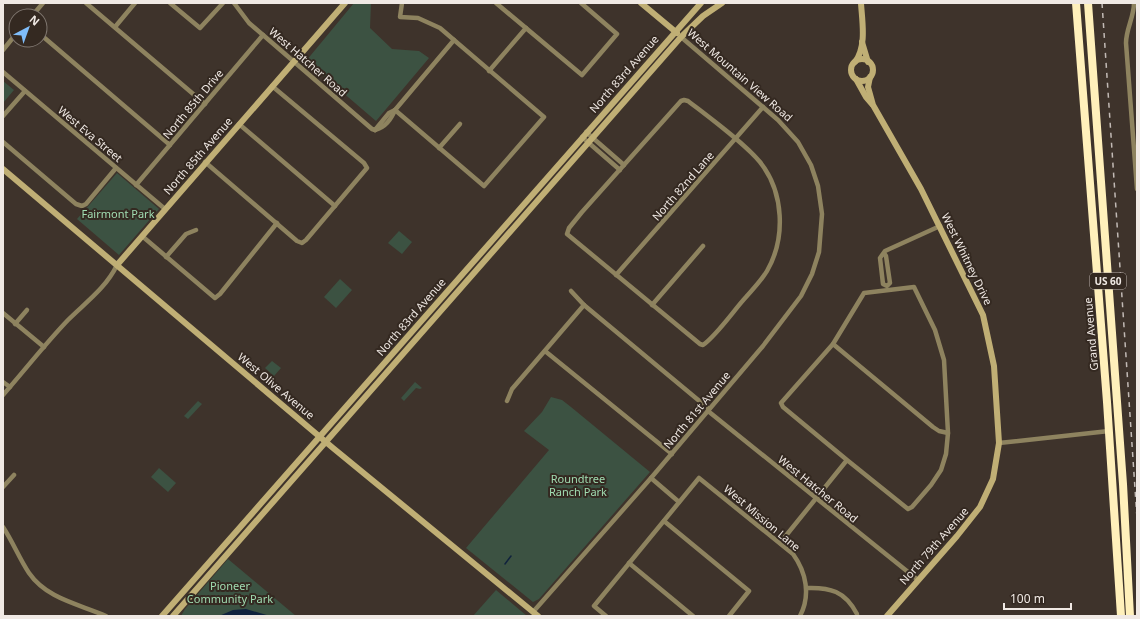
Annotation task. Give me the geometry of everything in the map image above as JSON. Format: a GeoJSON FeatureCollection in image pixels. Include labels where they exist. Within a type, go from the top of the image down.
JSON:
{"type":"FeatureCollection","features":[{"type":"Feature","properties":{"kind":"highway","name":"Grand Avenue"},"geometry":{"type":"LineString","coordinates":[[1076,3],[1109,431],[1121,616]]}},
{"type":"Feature","properties":{"kind":"highway","name":"Grand Avenue"},"geometry":{"type":"LineString","coordinates":[[1088,3],[1123,484],[1130,616]]}},
{"type":"Feature","properties":{"kind":"main road","name":"North 85th Avenue"},"geometry":{"type":"LineString","coordinates":[[117,265],[205,162],[346,3]]}},
{"type":"Feature","properties":{"kind":"main road","name":"West Mountain View Road"},"geometry":{"type":"LineString","coordinates":[[641,3],[681,37]]}},
{"type":"Feature","properties":{"kind":"main road","name":"North 83rd Avenue"},"geometry":{"type":"LineString","coordinates":[[162,616],[674,31],[701,3]]}},
{"type":"Feature","properties":{"kind":"main road","name":"North 83rd Avenue"},"geometry":{"type":"LineString","coordinates":[[173,616],[681,37],[703,16],[722,3]]}},
{"type":"Feature","properties":{"kind":"main road","name":"West Whitney Drive"},"geometry":{"type":"LineString","coordinates":[[862,3],[862,42],[858,58],[851,71],[866,97],[873,105],[922,189],[975,295],[988,334],[994,366],[999,443],[997,465],[991,484]]}},
{"type":"Feature","properties":{"kind":"main road","name":"West Whitney Drive"},"geometry":{"type":"LineString","coordinates":[[862,42],[868,62],[872,68],[868,87],[873,105]]}},
{"type":"Feature","properties":{"kind":"main road"},"geometry":{"type":"LineString","coordinates":[[855,62],[863,60],[868,62]]}},
{"type":"Feature","properties":{"kind":"main road"},"geometry":{"type":"LineString","coordinates":[[856,79],[862,81],[870,77]]}},
{"type":"Feature","properties":{"kind":"main road","name":"West Olive Avenue"},"geometry":{"type":"LineString","coordinates":[[3,169],[320,437],[535,614]]}},
{"type":"Feature","properties":{"kind":"main road"},"geometry":{"type":"LineString","coordinates":[[398,348],[404,353]]}},
{"type":"Feature","properties":{"kind":"main road","name":"North 79th Avenue"},"geometry":{"type":"LineString","coordinates":[[887,616],[974,516],[991,484]]}},
{"type":"Feature","properties":{"kind":"main road"},"geometry":{"type":"LineString","coordinates":[[225,544],[232,550]]}},
{"type":"Feature","properties":{"kind":"street"},"geometry":{"type":"LineString","coordinates":[[86,3],[205,104]]}},
{"type":"Feature","properties":{"kind":"street"},"geometry":{"type":"LineString","coordinates":[[115,27],[135,3]]}},
{"type":"Feature","properties":{"kind":"street"},"geometry":{"type":"LineString","coordinates":[[170,3],[200,28],[213,12],[223,3]]}},
{"type":"Feature","properties":{"kind":"street","name":"West Hatcher Road"},"geometry":{"type":"LineString","coordinates":[[234,3],[249,23],[263,36],[372,129],[376,130],[384,127],[392,117],[395,110]]}},
{"type":"Feature","properties":{"kind":"street"},"geometry":{"type":"LineString","coordinates":[[402,3],[400,17],[418,18],[440,28],[544,117],[484,186],[395,110],[454,40]]}},
{"type":"Feature","properties":{"kind":"street"},"geometry":{"type":"LineString","coordinates":[[496,3],[582,75],[617,34],[581,3]]}},
{"type":"Feature","properties":{"kind":"street"},"geometry":{"type":"LineString","coordinates":[[1134,3],[1134,11],[1126,32],[1126,43],[1137,187]]}},
{"type":"Feature","properties":{"kind":"street"},"geometry":{"type":"LineString","coordinates":[[489,71],[526,28]]}},
{"type":"Feature","properties":{"kind":"street","name":"North 85th Drive"},"geometry":{"type":"LineString","coordinates":[[136,185],[263,36]]}},
{"type":"Feature","properties":{"kind":"street","name":"West Mountain View Road"},"geometry":{"type":"LineString","coordinates":[[681,37],[763,107],[798,142],[811,165],[820,195]]}},
{"type":"Feature","properties":{"kind":"street"},"geometry":{"type":"LineString","coordinates":[[48,41],[170,145]]}},
{"type":"Feature","properties":{"kind":"street","name":"West Eva Street"},"geometry":{"type":"LineString","coordinates":[[3,72],[165,209]]}},
{"type":"Feature","properties":{"kind":"street"},"geometry":{"type":"LineString","coordinates":[[205,162],[302,243],[335,206],[367,168],[364,163],[272,86]]}},
{"type":"Feature","properties":{"kind":"street"},"geometry":{"type":"LineString","coordinates":[[3,116],[25,91]]}},
{"type":"Feature","properties":{"kind":"street"},"geometry":{"type":"LineString","coordinates":[[681,101],[688,101],[735,140],[752,154],[763,166],[777,198],[780,210],[780,229],[776,248],[770,264],[759,282],[703,345],[569,236],[568,231],[681,101]]}},
{"type":"Feature","properties":{"kind":"street","name":"North 82nd Lane"},"geometry":{"type":"LineString","coordinates":[[616,275],[763,107]]}},
{"type":"Feature","properties":{"kind":"street"},"geometry":{"type":"LineString","coordinates":[[239,124],[335,206]]}},
{"type":"Feature","properties":{"kind":"street"},"geometry":{"type":"LineString","coordinates":[[439,148],[460,124]]}},
{"type":"Feature","properties":{"kind":"street"},"geometry":{"type":"LineString","coordinates":[[584,134],[624,165]]}},
{"type":"Feature","properties":{"kind":"street"},"geometry":{"type":"LineString","coordinates":[[591,140],[620,170]]}},
{"type":"Feature","properties":{"kind":"street"},"geometry":{"type":"LineString","coordinates":[[3,142],[76,204],[82,206],[86,204],[116,168]]}},
{"type":"Feature","properties":{"kind":"street","name":"North 81st Avenue"},"geometry":{"type":"LineString","coordinates":[[535,614],[763,346],[795,305],[807,285],[816,262],[821,240],[822,214],[820,195]]}},
{"type":"Feature","properties":{"kind":"street"},"geometry":{"type":"LineString","coordinates":[[142,236],[215,298],[220,294],[277,223]]}},
{"type":"Feature","properties":{"kind":"street"},"geometry":{"type":"LineString","coordinates":[[887,288],[883,284],[880,258],[884,253],[888,249],[940,226]]}},
{"type":"Feature","properties":{"kind":"street"},"geometry":{"type":"LineString","coordinates":[[166,257],[186,234],[196,230]]}},
{"type":"Feature","properties":{"kind":"street"},"geometry":{"type":"LineString","coordinates":[[652,305],[703,246]]}},
{"type":"Feature","properties":{"kind":"street","name":"North 85th Avenue"},"geometry":{"type":"LineString","coordinates":[[3,395],[68,321],[95,296],[113,275],[117,265]]}},
{"type":"Feature","properties":{"kind":"street"},"geometry":{"type":"LineString","coordinates":[[914,287],[935,330],[944,360],[948,433],[946,454],[941,470],[927,490],[912,507],[908,509],[783,407],[782,403],[833,344],[864,293],[887,288],[914,287]]}},
{"type":"Feature","properties":{"kind":"street","name":"West Hatcher Road"},"geometry":{"type":"LineString","coordinates":[[571,291],[584,305],[709,410],[816,499],[918,580]]}},
{"type":"Feature","properties":{"kind":"street"},"geometry":{"type":"LineString","coordinates":[[507,401],[512,389],[584,305]]}},
{"type":"Feature","properties":{"kind":"street"},"geometry":{"type":"LineString","coordinates":[[16,324],[27,310]]}},
{"type":"Feature","properties":{"kind":"street"},"geometry":{"type":"LineString","coordinates":[[3,313],[44,347]]}},
{"type":"Feature","properties":{"kind":"street"},"geometry":{"type":"LineString","coordinates":[[833,344],[933,427],[939,431],[948,433]]}},
{"type":"Feature","properties":{"kind":"street"},"geometry":{"type":"LineString","coordinates":[[545,351],[672,454]]}},
{"type":"Feature","properties":{"kind":"street"},"geometry":{"type":"LineString","coordinates":[[3,382],[10,387]]}},
{"type":"Feature","properties":{"kind":"street"},"geometry":{"type":"LineString","coordinates":[[999,443],[1109,431]]}},
{"type":"Feature","properties":{"kind":"street"},"geometry":{"type":"LineString","coordinates":[[780,543],[847,460]]}},
{"type":"Feature","properties":{"kind":"street"},"geometry":{"type":"LineString","coordinates":[[3,487],[14,475]]}},
{"type":"Feature","properties":{"kind":"street"},"geometry":{"type":"LineString","coordinates":[[606,616],[594,606],[679,502],[651,478]]}},
{"type":"Feature","properties":{"kind":"street","name":"West Mission Lane"},"geometry":{"type":"LineString","coordinates":[[679,502],[699,478],[780,543],[797,560],[806,588]]}},
{"type":"Feature","properties":{"kind":"street"},"geometry":{"type":"LineString","coordinates":[[664,521],[749,591],[729,616]]}},
{"type":"Feature","properties":{"kind":"street"},"geometry":{"type":"LineString","coordinates":[[3,527],[30,574],[42,587],[70,603],[105,616]]}},
{"type":"Feature","properties":{"kind":"street"},"geometry":{"type":"LineString","coordinates":[[628,564],[692,616]]}},
{"type":"Feature","properties":{"kind":"street"},"geometry":{"type":"LineString","coordinates":[[800,616],[805,605],[806,588],[834,590],[845,598],[857,614]]}},
{"type":"Feature","properties":{"kind":"green space"},"geometry":{"type":"Polygon","coordinates":[[[354,3],[371,3],[370,28],[392,49],[419,51],[429,58],[376,121],[306,61],[354,3]]]}},
{"type":"Feature","properties":{"kind":"green space"},"geometry":{"type":"Polygon","coordinates":[[[3,81],[14,90],[3,103],[3,81]]]}},
{"type":"Feature","properties":{"kind":"green space","name":"Fairmont Park"},"geometry":{"type":"Polygon","coordinates":[[[117,173],[159,209],[119,255],[77,219],[117,173]]]}},
{"type":"Feature","properties":{"kind":"green space"},"geometry":{"type":"Polygon","coordinates":[[[399,231],[412,242],[402,254],[388,243],[399,231]]]}},
{"type":"Feature","properties":{"kind":"green space"},"geometry":{"type":"Polygon","coordinates":[[[340,279],[352,290],[336,308],[324,297],[340,279]]]}},
{"type":"Feature","properties":{"kind":"green space"},"geometry":{"type":"Polygon","coordinates":[[[272,361],[281,368],[274,376],[265,368],[272,361]]]}},
{"type":"Feature","properties":{"kind":"green space"},"geometry":{"type":"Polygon","coordinates":[[[415,382],[422,388],[416,388],[404,401],[401,398],[415,382]]]}},
{"type":"Feature","properties":{"kind":"green space","name":"Roundtree Ranch Park"},"geometry":{"type":"Polygon","coordinates":[[[551,397],[562,400],[650,472],[539,599],[533,602],[466,548],[549,450],[524,431],[542,412],[551,397]]]}},
{"type":"Feature","properties":{"kind":"green space"},"geometry":{"type":"Polygon","coordinates":[[[198,401],[202,404],[188,419],[184,416],[198,401]]]}},
{"type":"Feature","properties":{"kind":"green space"},"geometry":{"type":"Polygon","coordinates":[[[159,468],[176,483],[168,492],[151,477],[159,468]]]}},
{"type":"Feature","properties":{"kind":"green space","name":"Pioneer Community Park"},"geometry":{"type":"Polygon","coordinates":[[[228,559],[296,616],[181,616],[185,609],[228,559]]]}},
{"type":"Feature","properties":{"kind":"green space"},"geometry":{"type":"Polygon","coordinates":[[[496,590],[527,616],[473,616],[496,590]]]}},
{"type":"Feature","properties":{"kind":"water"},"geometry":{"type":"Polygon","coordinates":[[[246,609],[270,616],[219,616],[233,610],[246,609]]]}},
{"type":"Feature","properties":{"kind":"waterway"},"geometry":{"type":"LineString","coordinates":[[505,564],[511,556]]}},
{"type":"Feature","properties":{"kind":"railway"},"geometry":{"type":"LineString","coordinates":[[1102,3],[1137,518]]}}]}
